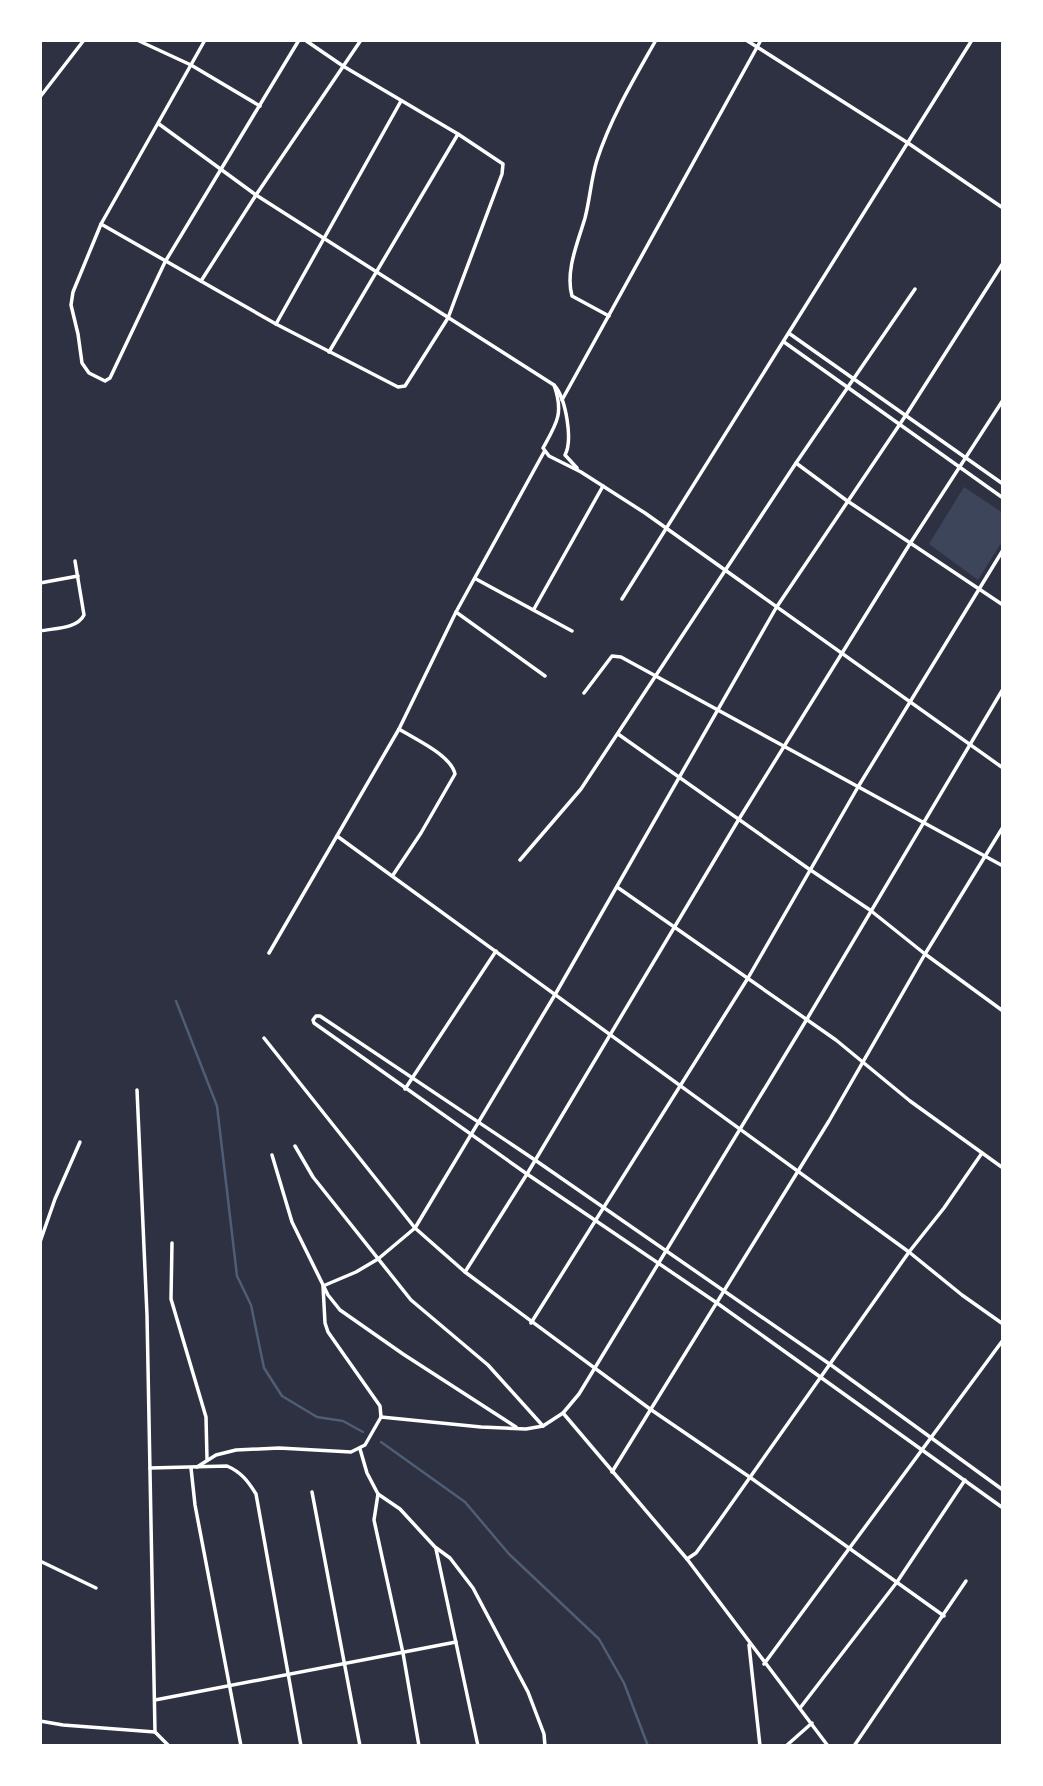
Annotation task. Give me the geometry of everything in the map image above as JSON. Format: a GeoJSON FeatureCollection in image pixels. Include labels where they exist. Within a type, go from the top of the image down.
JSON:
{"type":"FeatureCollection","features":[{"type":"Feature","properties":{"kind":"street"},"geometry":{"type":"LineString","coordinates":[[40,97],[84,40]]}},
{"type":"Feature","properties":{"kind":"street"},"geometry":{"type":"LineString","coordinates":[[137,40],[191,65],[260,106]]}},
{"type":"Feature","properties":{"kind":"street"},"geometry":{"type":"LineString","coordinates":[[205,40],[101,224],[73,292],[71,305],[82,363],[89,373],[99,380],[110,378],[165,262],[299,40]]}},
{"type":"Feature","properties":{"kind":"street"},"geometry":{"type":"LineString","coordinates":[[101,224],[329,353],[398,387],[409,383],[448,318],[503,170],[500,160],[343,66],[305,40]]}},
{"type":"Feature","properties":{"kind":"street"},"geometry":{"type":"LineString","coordinates":[[201,281],[361,40]]}},
{"type":"Feature","properties":{"kind":"street"},"geometry":{"type":"LineString","coordinates":[[609,316],[572,296],[572,262],[604,139],[656,40]]}},
{"type":"Feature","properties":{"kind":"street"},"geometry":{"type":"LineString","coordinates":[[746,40],[908,143],[1003,208]]}},
{"type":"Feature","properties":{"kind":"street"},"geometry":{"type":"LineString","coordinates":[[561,402],[761,40]]}},
{"type":"Feature","properties":{"kind":"street"},"geometry":{"type":"LineString","coordinates":[[622,599],[972,40]]}},
{"type":"Feature","properties":{"kind":"street"},"geometry":{"type":"LineString","coordinates":[[276,324],[401,101]]}},
{"type":"Feature","properties":{"kind":"street"},"geometry":{"type":"LineString","coordinates":[[159,124],[256,195],[554,385],[559,390],[568,422],[568,450],[565,455],[581,472]]}},
{"type":"Feature","properties":{"kind":"street"},"geometry":{"type":"LineString","coordinates":[[329,353],[458,134]]}},
{"type":"Feature","properties":{"kind":"street"},"geometry":{"type":"LineString","coordinates":[[323,1286],[378,1259],[415,1228],[556,993],[776,608],[846,500],[906,415],[1003,263]]}},
{"type":"Feature","properties":{"kind":"street"},"geometry":{"type":"LineString","coordinates":[[520,860],[581,789],[796,463],[915,289]]}},
{"type":"Feature","properties":{"kind":"street"},"geometry":{"type":"LineString","coordinates":[[789,334],[1003,484]]}},
{"type":"Feature","properties":{"kind":"street"},"geometry":{"type":"LineString","coordinates":[[784,342],[1003,498]]}},
{"type":"Feature","properties":{"kind":"street"},"geometry":{"type":"LineString","coordinates":[[554,385],[560,411],[559,419],[543,447],[549,456],[581,472],[666,528],[1003,768]]}},
{"type":"Feature","properties":{"kind":"street"},"geometry":{"type":"LineString","coordinates":[[465,1272],[527,1174],[739,818],[1003,400]]}},
{"type":"Feature","properties":{"kind":"street"},"geometry":{"type":"LineString","coordinates":[[268,953],[399,729],[456,612],[545,452]]}},
{"type":"Feature","properties":{"kind":"street"},"geometry":{"type":"LineString","coordinates":[[796,463],[846,500],[1003,605]]}},
{"type":"Feature","properties":{"kind":"street"},"geometry":{"type":"LineString","coordinates":[[534,609],[603,486]]}},
{"type":"Feature","properties":{"kind":"street"},"geometry":{"type":"LineString","coordinates":[[531,1323],[748,978],[809,869],[1003,550]]}},
{"type":"Feature","properties":{"kind":"street"},"geometry":{"type":"LineString","coordinates":[[40,631],[73,625],[82,620],[84,615],[75,561]]}},
{"type":"Feature","properties":{"kind":"street"},"geometry":{"type":"LineString","coordinates":[[40,583],[78,576]]}},
{"type":"Feature","properties":{"kind":"street"},"geometry":{"type":"LineString","coordinates":[[476,579],[572,631]]}},
{"type":"Feature","properties":{"kind":"street"},"geometry":{"type":"LineString","coordinates":[[456,612],[545,676]]}},
{"type":"Feature","properties":{"kind":"street"},"geometry":{"type":"LineString","coordinates":[[584,693],[612,656],[621,657],[1003,866]]}},
{"type":"Feature","properties":{"kind":"street"},"geometry":{"type":"LineString","coordinates":[[381,1417],[445,1424],[516,1427],[543,1426],[563,1413],[579,1394],[807,1019],[1003,689]]}},
{"type":"Feature","properties":{"kind":"street"},"geometry":{"type":"LineString","coordinates":[[393,875],[455,774],[446,758],[399,729]]}},
{"type":"Feature","properties":{"kind":"street"},"geometry":{"type":"LineString","coordinates":[[618,734],[870,909],[925,954],[1003,1011]]}},
{"type":"Feature","properties":{"kind":"street"},"geometry":{"type":"LineString","coordinates":[[612,1472],[798,1172],[864,1063],[925,954],[1003,827]]}},
{"type":"Feature","properties":{"kind":"street"},"geometry":{"type":"LineString","coordinates":[[337,836],[610,1032],[1003,1324]]}},
{"type":"Feature","properties":{"kind":"street"},"geometry":{"type":"LineString","coordinates":[[617,887],[807,1019],[911,1101],[1003,1168]]}},
{"type":"Feature","properties":{"kind":"street"},"geometry":{"type":"LineString","coordinates":[[405,1089],[496,951]]}},
{"type":"Feature","properties":{"kind":"street"},"geometry":{"type":"LineString","coordinates":[[1003,1490],[831,1365],[478,1120],[320,1016],[313,1020],[405,1089],[657,1265],[716,1303],[1003,1508]]}},
{"type":"Feature","properties":{"kind":"street"},"geometry":{"type":"LineString","coordinates":[[264,1038],[415,1228],[465,1272],[650,1409],[944,1616]]}},
{"type":"Feature","properties":{"kind":"street"},"geometry":{"type":"LineString","coordinates":[[137,1090],[147,1315],[155,1732]]}},
{"type":"Feature","properties":{"kind":"street"},"geometry":{"type":"LineString","coordinates":[[40,1242],[80,1142]]}},
{"type":"Feature","properties":{"kind":"street"},"geometry":{"type":"LineString","coordinates":[[295,1146],[313,1177],[411,1300],[488,1364],[543,1426]]}},
{"type":"Feature","properties":{"kind":"street"},"geometry":{"type":"LineString","coordinates":[[687,1559],[696,1553],[751,1478],[909,1252],[944,1209],[982,1153]]}},
{"type":"Feature","properties":{"kind":"street"},"geometry":{"type":"LineString","coordinates":[[272,1155],[292,1222],[323,1286],[340,1310],[516,1427]]}},
{"type":"Feature","properties":{"kind":"street"},"geometry":{"type":"LineString","coordinates":[[172,1243],[171,1299],[206,1417],[207,1460]]}},
{"type":"Feature","properties":{"kind":"street"},"geometry":{"type":"LineString","coordinates":[[150,1468],[191,1468],[216,1455],[236,1450],[279,1448],[351,1452],[365,1445],[381,1417],[380,1406],[328,1332],[323,1286]]}},
{"type":"Feature","properties":{"kind":"street"},"geometry":{"type":"LineString","coordinates":[[764,1664],[1003,1339]]}},
{"type":"Feature","properties":{"kind":"street"},"geometry":{"type":"LineString","coordinates":[[563,1413],[687,1559],[828,1746]]}},
{"type":"Feature","properties":{"kind":"street"},"geometry":{"type":"LineString","coordinates":[[360,1449],[367,1473],[378,1494],[400,1509],[435,1547],[450,1558],[473,1588],[528,1692],[544,1734],[545,1746]]}},
{"type":"Feature","properties":{"kind":"street"},"geometry":{"type":"LineString","coordinates":[[197,1466],[227,1466],[249,1482],[256,1494],[301,1746]]}},
{"type":"Feature","properties":{"kind":"street"},"geometry":{"type":"LineString","coordinates":[[191,1468],[228,1686],[241,1746]]}},
{"type":"Feature","properties":{"kind":"street"},"geometry":{"type":"LineString","coordinates":[[800,1708],[897,1582],[965,1480]]}},
{"type":"Feature","properties":{"kind":"street"},"geometry":{"type":"LineString","coordinates":[[312,1492],[359,1746]]}},
{"type":"Feature","properties":{"kind":"street"},"geometry":{"type":"LineString","coordinates":[[378,1494],[374,1520],[403,1653],[419,1746]]}},
{"type":"Feature","properties":{"kind":"street"},"geometry":{"type":"LineString","coordinates":[[435,1547],[478,1746]]}},
{"type":"Feature","properties":{"kind":"street"},"geometry":{"type":"LineString","coordinates":[[40,1561],[96,1588]]}},
{"type":"Feature","properties":{"kind":"street"},"geometry":{"type":"LineString","coordinates":[[853,1746],[966,1581]]}},
{"type":"Feature","properties":{"kind":"street"},"geometry":{"type":"LineString","coordinates":[[155,1700],[456,1642]]}},
{"type":"Feature","properties":{"kind":"street"},"geometry":{"type":"LineString","coordinates":[[749,1643],[760,1746]]}},
{"type":"Feature","properties":{"kind":"street"},"geometry":{"type":"LineString","coordinates":[[40,1721],[63,1726],[155,1732],[169,1746]]}},
{"type":"Feature","properties":{"kind":"street"},"geometry":{"type":"LineString","coordinates":[[786,1746],[812,1723]]}},
{"type":"Feature","properties":{"kind":"shaded area"},"geometry":{"type":"Polygon","coordinates":[[[964,487],[1003,513],[1003,540],[978,580],[929,544],[964,487]]]}},
{"type":"Feature","properties":{"kind":"waterway"},"geometry":{"type":"LineString","coordinates":[[176,1001],[217,1106],[237,1276],[251,1305],[264,1368],[282,1396],[317,1417],[343,1421],[363,1432]]}},
{"type":"Feature","properties":{"kind":"waterway"},"geometry":{"type":"LineString","coordinates":[[381,1442],[465,1502],[509,1554],[599,1639],[624,1683],[648,1746]]}}]}
